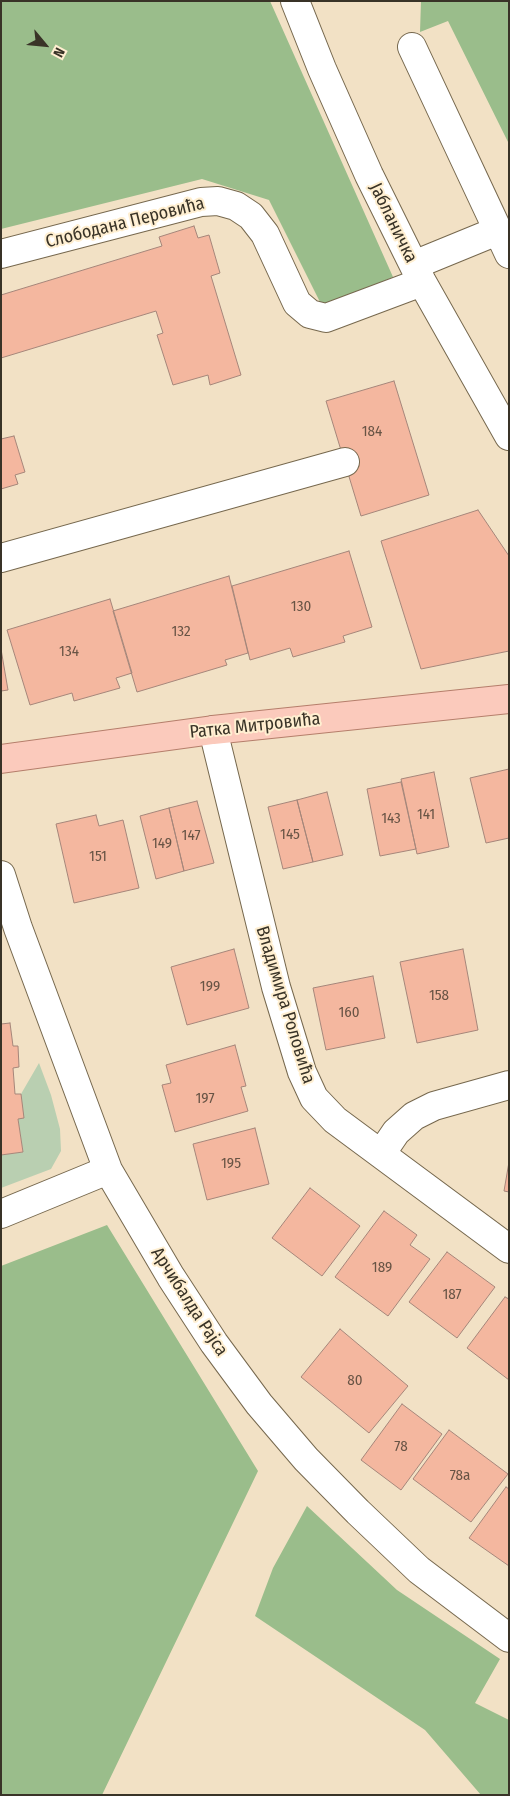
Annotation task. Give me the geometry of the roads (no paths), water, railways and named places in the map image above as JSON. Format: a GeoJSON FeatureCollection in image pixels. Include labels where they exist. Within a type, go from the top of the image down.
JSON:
{"type":"FeatureCollection","features":[{"type":"Feature","properties":{"kind":"main road","name":"Ратка Митровића"},"geometry":{"type":"LineString","coordinates":[[1,759],[213,730],[509,699]]}},
{"type":"Feature","properties":{"kind":"street","name":"Јабланичка"},"geometry":{"type":"LineString","coordinates":[[295,1],[322,69],[418,274],[509,436]]}},
{"type":"Feature","properties":{"kind":"street"},"geometry":{"type":"LineString","coordinates":[[412,47],[503,243]]}},
{"type":"Feature","properties":{"kind":"street","name":"Слободана Перовића"},"geometry":{"type":"LineString","coordinates":[[1,254],[201,202],[218,201],[236,206],[251,216],[265,234],[297,302],[310,314],[326,318],[418,274],[503,243]]}},
{"type":"Feature","properties":{"kind":"street"},"geometry":{"type":"LineString","coordinates":[[1,558],[345,462]]}},
{"type":"Feature","properties":{"kind":"street","name":"Владимира Роловића"},"geometry":{"type":"LineString","coordinates":[[213,730],[276,987],[302,1072],[314,1098],[335,1120],[509,1249]]}},
{"type":"Feature","properties":{"kind":"street","name":"Арчибалда Рајса"},"geometry":{"type":"LineString","coordinates":[[1,876],[10,930],[108,1170],[171,1277],[214,1343],[277,1425],[358,1512],[419,1570],[509,1638]]}},
{"type":"Feature","properties":{"kind":"street"},"geometry":{"type":"LineString","coordinates":[[380,1154],[396,1132],[420,1113],[434,1106],[509,1085]]}},
{"type":"Feature","properties":{"kind":"street"},"geometry":{"type":"LineString","coordinates":[[1,1214],[108,1170]]}}]}
